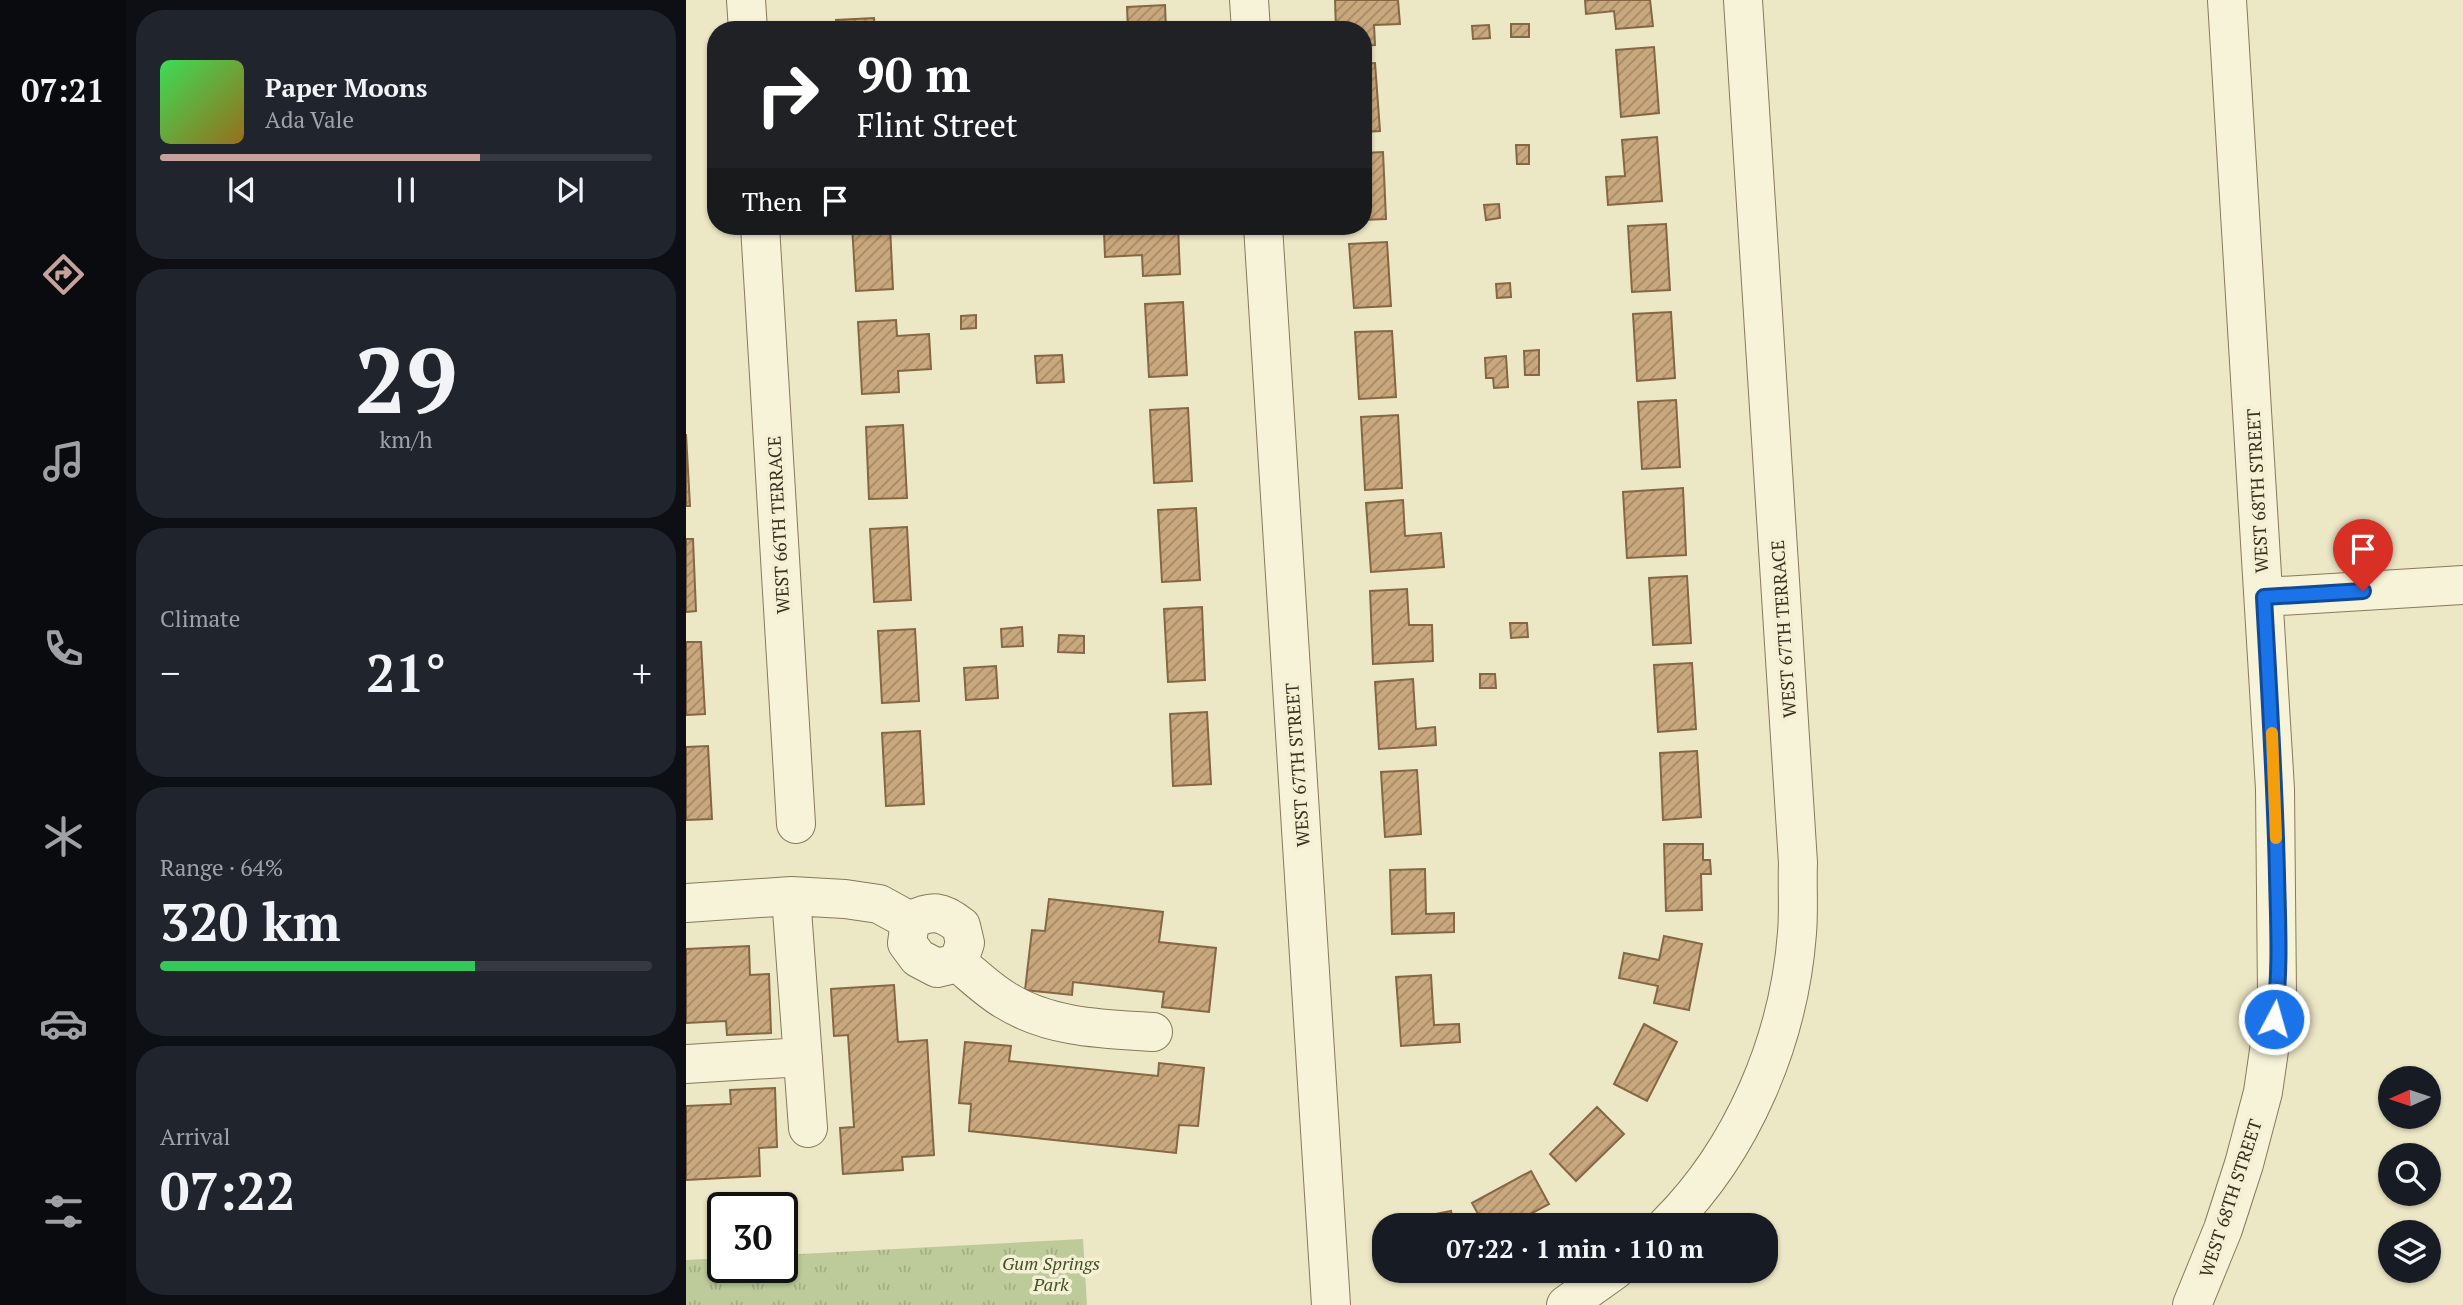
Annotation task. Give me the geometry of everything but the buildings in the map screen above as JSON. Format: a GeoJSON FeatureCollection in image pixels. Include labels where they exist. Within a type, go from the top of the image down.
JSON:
{"type":"FeatureCollection","features":[{"type":"Feature","properties":{"kind":"street"},"geometry":{"type":"LineString","coordinates":[[746,0],[747,21]]}},
{"type":"Feature","properties":{"kind":"street"},"geometry":{"type":"LineString","coordinates":[[1249,0],[1250,21]]}},
{"type":"Feature","properties":{"kind":"street","name":"WEST 67TH TERRACE"},"geometry":{"type":"LineString","coordinates":[[1677,1213],[1707,1177],[1732,1140],[1754,1099],[1781,1024],[1797,932],[1798,863],[1743,0]]}},
{"type":"Feature","properties":{"kind":"street","name":"WEST 68TH STREET"},"geometry":{"type":"LineString","coordinates":[[2192,1305],[2223,1229],[2244,1164],[2263,1092],[2277,995],[2275,789],[2227,0]]}},
{"type":"Feature","properties":{"kind":"street","name":"WEST 66TH TERRACE"},"geometry":{"type":"LineString","coordinates":[[761,235],[796,824]]}},
{"type":"Feature","properties":{"kind":"street","name":"WEST 67TH STREET"},"geometry":{"type":"LineString","coordinates":[[1265,235],[1332,1305]]}},
{"type":"Feature","properties":{"kind":"street"},"geometry":{"type":"LineString","coordinates":[[2264,597],[2463,585]]}},
{"type":"Feature","properties":{"kind":"street"},"geometry":{"type":"LineString","coordinates":[[686,903],[791,896],[879,904],[910,921],[907,943],[918,958],[937,968],[958,963],[1005,1000],[1028,1012],[1078,1027],[1153,1032]]}},
{"type":"Feature","properties":{"kind":"street"},"geometry":{"type":"LineString","coordinates":[[791,896],[808,1128]]}},
{"type":"Feature","properties":{"kind":"street"},"geometry":{"type":"LineString","coordinates":[[686,1064],[803,1057]]}},
{"type":"Feature","properties":{"kind":"street"},"geometry":{"type":"LineString","coordinates":[[1566,1305],[1597,1283]]}},
{"type":"Feature","properties":{"kind":"green space","name":"Gum Springs Park"},"geometry":{"type":"Polygon","coordinates":[[[1083,1239],[1087,1305],[686,1305],[686,1260],[707,1259],[707,1283],[798,1283],[798,1254],[1083,1239]]]}},
{"type":"Feature","properties":{"kind":"slow traffic"},"geometry":{"type":"LineString","coordinates":[[2272,733],[2276,838]]}},
{"type":"Feature","properties":{"kind":"route"},"geometry":{"type":"LineString","coordinates":[[2274,1019],[2278,947],[2275,789],[2264,597],[2363,591]]}}]}
